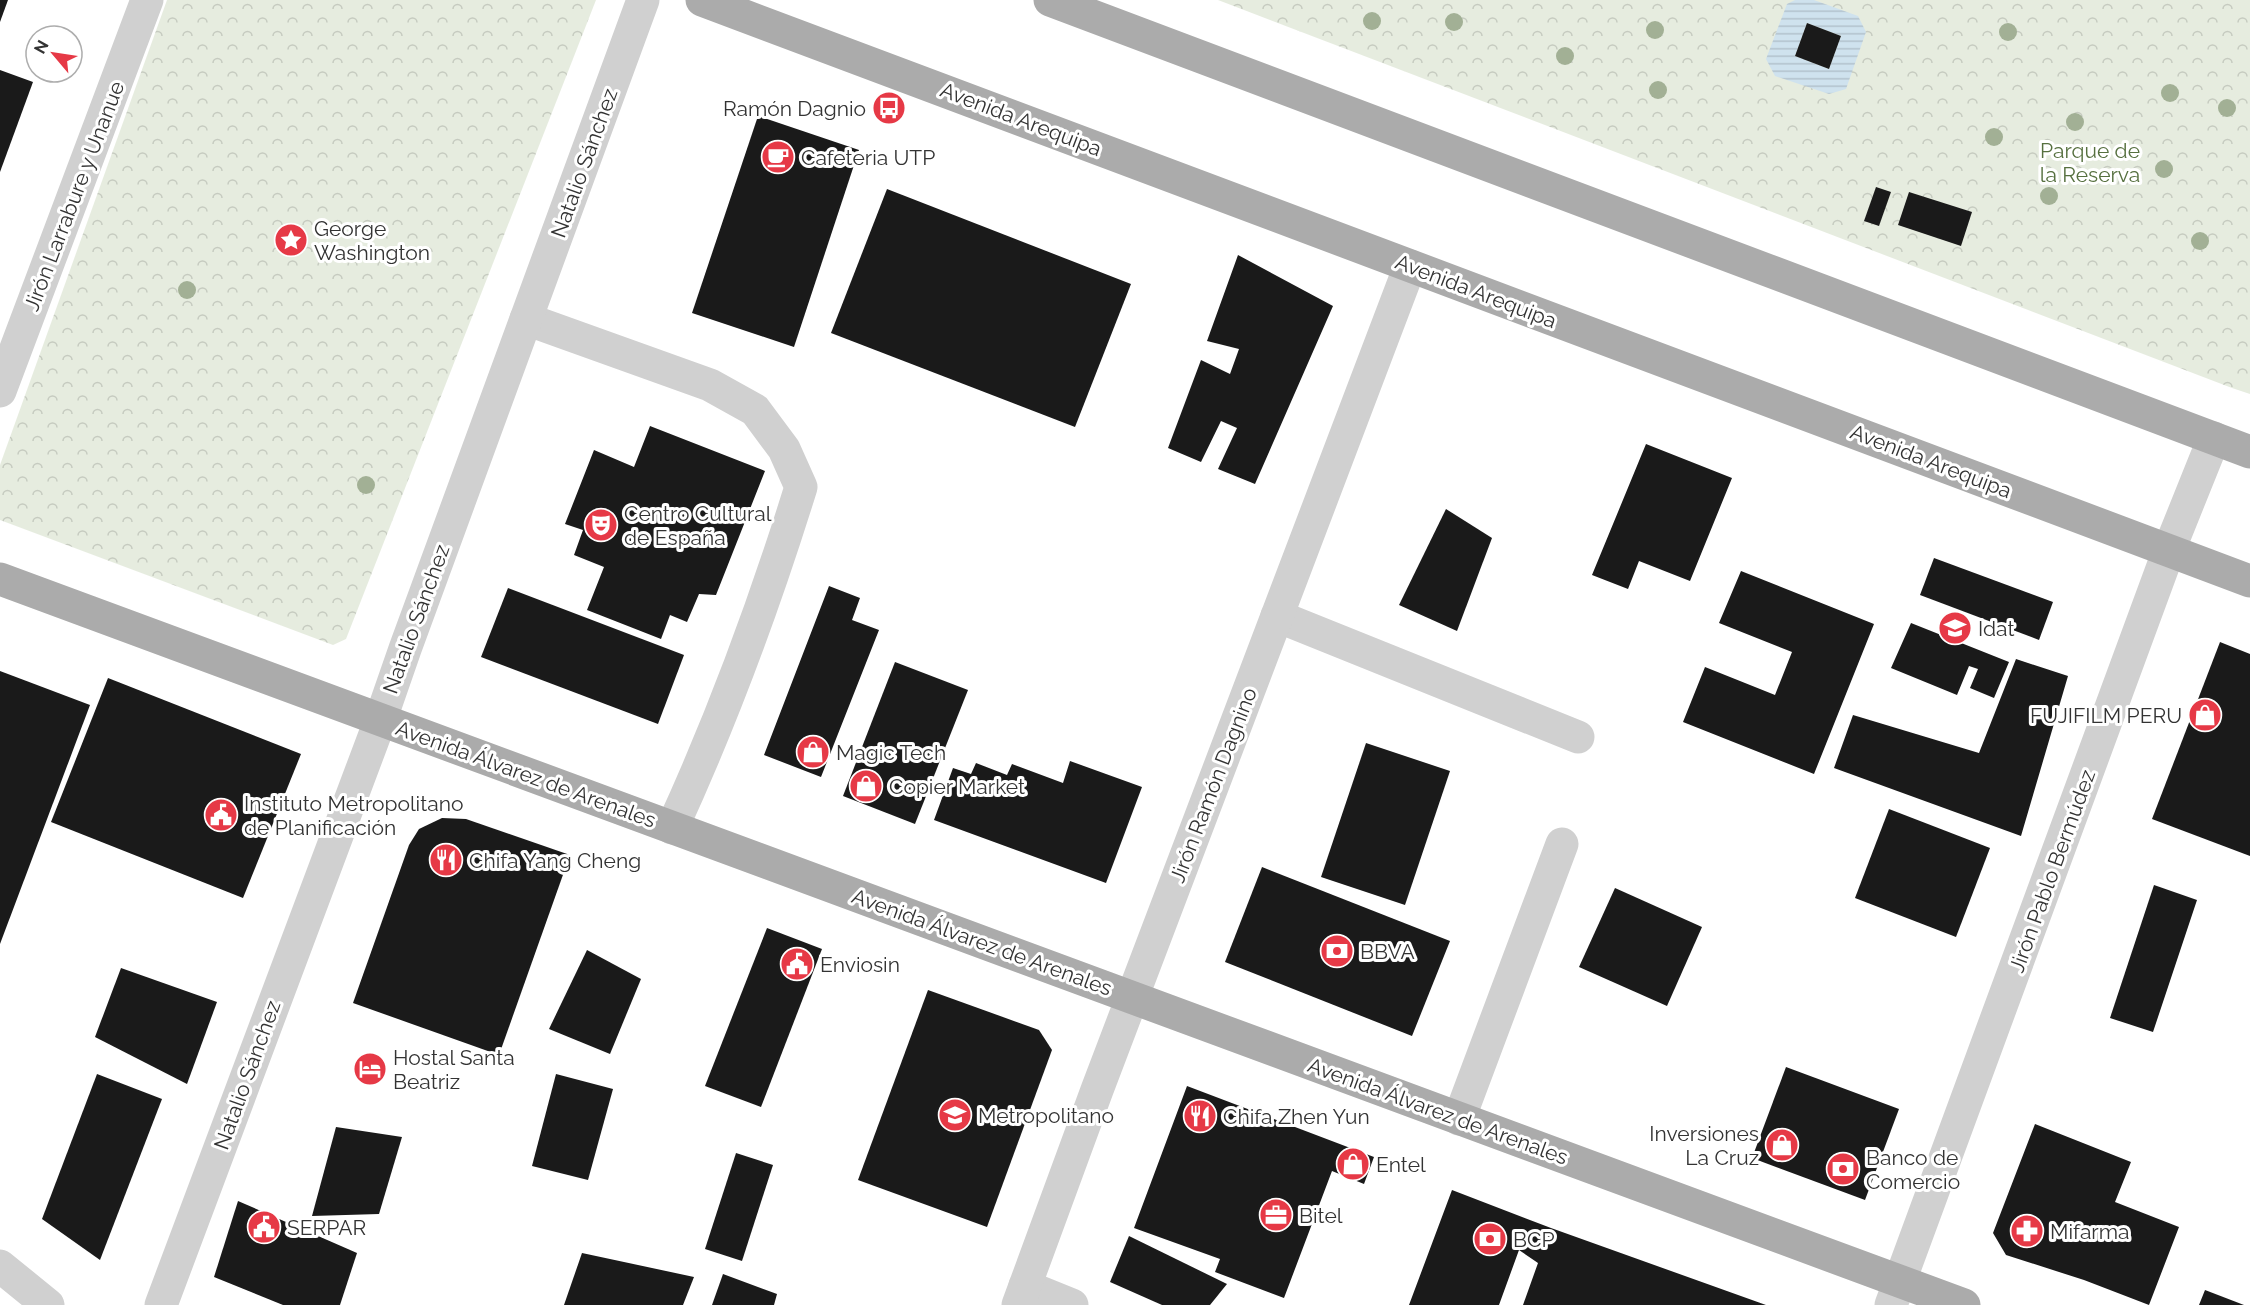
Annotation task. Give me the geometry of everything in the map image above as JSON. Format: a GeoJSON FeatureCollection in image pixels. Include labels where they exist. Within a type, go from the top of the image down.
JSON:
{"type":"FeatureCollection","features":[{"type":"Feature","properties":{"kind":"main road","name":"Avenida Arequipa"},"geometry":{"type":"LineString","coordinates":[[702,0],[2250,581]]}},
{"type":"Feature","properties":{"kind":"main road"},"geometry":{"type":"LineString","coordinates":[[1050,0],[2250,452]]}},
{"type":"Feature","properties":{"kind":"main road","name":"Avenida Álvarez de Arenales"},"geometry":{"type":"LineString","coordinates":[[0,579],[1460,1119],[1896,1293],[1964,1305]]}},
{"type":"Feature","properties":{"kind":"street","name":"Jirón Larrabure y Unanue"},"geometry":{"type":"LineString","coordinates":[[0,391],[147,0]]}},
{"type":"Feature","properties":{"kind":"street","name":"Natalio Sánchez"},"geometry":{"type":"LineString","coordinates":[[161,1305],[380,721],[643,0]]}},
{"type":"Feature","properties":{"kind":"street","name":"Jirón Ramón Dagnino"},"geometry":{"type":"LineString","coordinates":[[1021,1296],[1410,266]]}},
{"type":"Feature","properties":{"kind":"street"},"geometry":{"type":"LineString","coordinates":[[526,319],[710,385],[754,410],[784,449],[801,487],[752,634],[707,752],[672,828]]}},
{"type":"Feature","properties":{"kind":"street","name":"Jirón Pablo Bermúdez"},"geometry":{"type":"LineString","coordinates":[[1896,1293],[2169,550],[2214,438]]}},
{"type":"Feature","properties":{"kind":"street"},"geometry":{"type":"LineString","coordinates":[[1277,616],[1578,736]]}},
{"type":"Feature","properties":{"kind":"street"},"geometry":{"type":"LineString","coordinates":[[1460,1119],[1562,844]]}},
{"type":"Feature","properties":{"kind":"street"},"geometry":{"type":"LineString","coordinates":[[0,1266],[48,1305]]}},
{"type":"Feature","properties":{"kind":"street"},"geometry":{"type":"LineString","coordinates":[[1021,1296],[1072,1305]]}},
{"type":"Feature","properties":{"kind":"green space"},"geometry":{"type":"Polygon","coordinates":[[[167,0],[596,0],[346,639],[333,645],[0,520],[0,465],[167,0]]]}},
{"type":"Feature","properties":{"kind":"green space","name":"Parque de la Reserva"},"geometry":{"type":"Polygon","coordinates":[[[1218,0],[2250,0],[2250,394],[2232,388],[1218,0]]]}},
{"type":"Feature","properties":{"kind":"water"},"geometry":{"type":"Polygon","coordinates":[[[1795,0],[1814,0],[1858,16],[1866,32],[1846,89],[1829,94],[1775,76],[1766,59],[1787,4],[1795,0]],[[1807,23],[1795,56],[1829,69],[1841,36],[1807,23]]]}},
{"type":"Feature","properties":{"kind":"building"},"geometry":{"type":"Polygon","coordinates":[[[0,0],[8,0],[0,22],[0,0]]]}},
{"type":"Feature","properties":{"kind":"building"},"geometry":{"type":"Polygon","coordinates":[[[1807,23],[1841,36],[1829,69],[1795,56],[1807,23]]]}},
{"type":"Feature","properties":{"kind":"building"},"geometry":{"type":"Polygon","coordinates":[[[0,70],[24,79],[24,84],[32,84],[0,172],[0,70]]]}},
{"type":"Feature","properties":{"kind":"building"},"geometry":{"type":"Polygon","coordinates":[[[758,116],[859,150],[794,347],[692,313],[758,116]]]}},
{"type":"Feature","properties":{"kind":"building"},"geometry":{"type":"Polygon","coordinates":[[[1876,187],[1891,192],[1879,226],[1864,221],[1876,187]]]}},
{"type":"Feature","properties":{"kind":"building"},"geometry":{"type":"Polygon","coordinates":[[[887,189],[1131,284],[1075,427],[831,333],[887,189]]]}},
{"type":"Feature","properties":{"kind":"building"},"geometry":{"type":"Polygon","coordinates":[[[1909,192],[1972,212],[1961,246],[1898,225],[1909,192]]]}},
{"type":"Feature","properties":{"kind":"building"},"geometry":{"type":"Polygon","coordinates":[[[1238,255],[1333,306],[1255,484],[1218,469],[1237,428],[1221,421],[1201,462],[1168,448],[1201,360],[1230,374],[1239,349],[1207,341],[1238,255]]]}},
{"type":"Feature","properties":{"kind":"building"},"geometry":{"type":"Polygon","coordinates":[[[650,426],[765,471],[716,595],[699,594],[687,622],[670,615],[661,639],[587,610],[604,567],[574,555],[583,530],[565,524],[594,450],[634,467],[650,426]]]}},
{"type":"Feature","properties":{"kind":"building"},"geometry":{"type":"Polygon","coordinates":[[[1646,444],[1732,478],[1690,581],[1639,561],[1628,589],[1592,575],[1646,444]]]}},
{"type":"Feature","properties":{"kind":"building"},"geometry":{"type":"Polygon","coordinates":[[[1446,509],[1492,538],[1457,631],[1399,605],[1446,509]]]}},
{"type":"Feature","properties":{"kind":"building"},"geometry":{"type":"Polygon","coordinates":[[[1934,558],[2053,602],[2039,640],[1920,595],[1934,558]]]}},
{"type":"Feature","properties":{"kind":"building"},"geometry":{"type":"Polygon","coordinates":[[[1741,571],[1874,624],[1814,774],[1683,722],[1705,667],[1775,695],[1792,652],[1719,623],[1741,571]]]}},
{"type":"Feature","properties":{"kind":"building"},"geometry":{"type":"Polygon","coordinates":[[[829,586],[860,598],[852,620],[879,630],[821,777],[764,755],[829,586]]]}},
{"type":"Feature","properties":{"kind":"building"},"geometry":{"type":"Polygon","coordinates":[[[508,588],[684,655],[658,724],[481,657],[508,588]]]}},
{"type":"Feature","properties":{"kind":"building"},"geometry":{"type":"Polygon","coordinates":[[[1911,623],[2009,662],[1994,698],[1970,688],[1978,669],[1969,666],[1957,695],[1891,668],[1911,623]]]}},
{"type":"Feature","properties":{"kind":"building"},"geometry":{"type":"Polygon","coordinates":[[[2220,642],[2250,654],[2250,856],[2152,819],[2220,642]]]}},
{"type":"Feature","properties":{"kind":"building"},"geometry":{"type":"Polygon","coordinates":[[[2016,659],[2068,676],[2021,836],[1834,768],[1853,715],[1979,753],[2016,659]]]}},
{"type":"Feature","properties":{"kind":"building"},"geometry":{"type":"Polygon","coordinates":[[[895,662],[968,690],[915,824],[843,796],[895,662]]]}},
{"type":"Feature","properties":{"kind":"building"},"geometry":{"type":"Polygon","coordinates":[[[0,671],[90,705],[0,944],[0,671]]]}},
{"type":"Feature","properties":{"kind":"building"},"geometry":{"type":"Polygon","coordinates":[[[108,678],[301,754],[243,898],[51,822],[108,678]]]}},
{"type":"Feature","properties":{"kind":"building"},"geometry":{"type":"Polygon","coordinates":[[[1366,743],[1450,771],[1405,905],[1321,877],[1366,743]]]}},
{"type":"Feature","properties":{"kind":"building"},"geometry":{"type":"Polygon","coordinates":[[[1070,761],[1142,787],[1106,883],[934,820],[953,768],[971,774],[976,763],[1007,775],[1012,764],[1063,783],[1070,761]]]}},
{"type":"Feature","properties":{"kind":"building"},"geometry":{"type":"Polygon","coordinates":[[[1889,809],[1990,848],[1956,937],[1855,898],[1889,809]]]}},
{"type":"Feature","properties":{"kind":"building"},"geometry":{"type":"Polygon","coordinates":[[[442,818],[466,819],[570,855],[499,1055],[353,1003],[409,845],[419,829],[442,818]]]}},
{"type":"Feature","properties":{"kind":"building","name":"BBVA"},"geometry":{"type":"Polygon","coordinates":[[[1262,867],[1450,941],[1412,1036],[1225,962],[1262,867]]]}},
{"type":"Feature","properties":{"kind":"building"},"geometry":{"type":"Polygon","coordinates":[[[2154,885],[2197,900],[2153,1032],[2110,1018],[2154,885]]]}},
{"type":"Feature","properties":{"kind":"building"},"geometry":{"type":"Polygon","coordinates":[[[1615,888],[1702,927],[1667,1006],[1579,967],[1615,888]]]}},
{"type":"Feature","properties":{"kind":"building"},"geometry":{"type":"Polygon","coordinates":[[[767,928],[822,949],[761,1107],[705,1086],[767,928]]]}},
{"type":"Feature","properties":{"kind":"building"},"geometry":{"type":"Polygon","coordinates":[[[587,950],[641,979],[610,1054],[549,1029],[587,950]]]}},
{"type":"Feature","properties":{"kind":"building"},"geometry":{"type":"Polygon","coordinates":[[[121,968],[217,1002],[187,1084],[95,1037],[121,968]]]}},
{"type":"Feature","properties":{"kind":"building","name":"Metropolitano"},"geometry":{"type":"Polygon","coordinates":[[[928,990],[1039,1030],[1052,1050],[987,1227],[858,1180],[928,990]]]}},
{"type":"Feature","properties":{"kind":"building"},"geometry":{"type":"Polygon","coordinates":[[[1786,1067],[1899,1109],[1865,1200],[1752,1158],[1786,1067]]]}},
{"type":"Feature","properties":{"kind":"building"},"geometry":{"type":"Polygon","coordinates":[[[97,1074],[162,1099],[100,1260],[42,1219],[97,1074]]]}},
{"type":"Feature","properties":{"kind":"building"},"geometry":{"type":"Polygon","coordinates":[[[556,1074],[613,1089],[588,1180],[532,1166],[556,1074]]]}},
{"type":"Feature","properties":{"kind":"building"},"geometry":{"type":"Polygon","coordinates":[[[1187,1086],[1374,1157],[1364,1184],[1332,1171],[1284,1298],[1215,1272],[1220,1259],[1134,1228],[1187,1086]]]}},
{"type":"Feature","properties":{"kind":"building"},"geometry":{"type":"Polygon","coordinates":[[[2035,1124],[2131,1162],[2115,1202],[2179,1227],[2149,1305],[2084,1280],[2006,1255],[1993,1233],[2035,1124]]]}},
{"type":"Feature","properties":{"kind":"building"},"geometry":{"type":"Polygon","coordinates":[[[336,1127],[402,1137],[379,1214],[312,1216],[336,1127]]]}},
{"type":"Feature","properties":{"kind":"building"},"geometry":{"type":"Polygon","coordinates":[[[736,1153],[773,1165],[742,1261],[705,1249],[736,1153]]]}},
{"type":"Feature","properties":{"kind":"building"},"geometry":{"type":"Polygon","coordinates":[[[1452,1190],[1766,1305],[1523,1305],[1538,1263],[1519,1250],[1499,1305],[1409,1305],[1452,1190]]]}},
{"type":"Feature","properties":{"kind":"building","name":"SERPAR"},"geometry":{"type":"Polygon","coordinates":[[[238,1201],[357,1253],[340,1305],[283,1305],[214,1277],[238,1201]]]}},
{"type":"Feature","properties":{"kind":"building"},"geometry":{"type":"Polygon","coordinates":[[[1129,1236],[1227,1284],[1210,1305],[1162,1305],[1110,1282],[1129,1236]]]}},
{"type":"Feature","properties":{"kind":"building"},"geometry":{"type":"Polygon","coordinates":[[[582,1253],[694,1277],[683,1305],[564,1305],[582,1253]]]}},
{"type":"Feature","properties":{"kind":"building"},"geometry":{"type":"Polygon","coordinates":[[[723,1274],[777,1294],[774,1305],[712,1305],[723,1274]]]}},
{"type":"Feature","properties":{"kind":"building"},"geometry":{"type":"Polygon","coordinates":[[[2205,1290],[2244,1305],[2199,1305],[2205,1290]]]}},
{"type":"Feature","properties":{"kind":"place","name":"Ramón Dagnio"},"geometry":{"type":"Point","coordinates":[889,108]}},
{"type":"Feature","properties":{"kind":"place","name":"Cafeteria UTP"},"geometry":{"type":"Point","coordinates":[778,157]}},
{"type":"Feature","properties":{"kind":"place","name":"George Washington"},"geometry":{"type":"Point","coordinates":[291,240]}},
{"type":"Feature","properties":{"kind":"place","name":"Centro Cultural de España"},"geometry":{"type":"Point","coordinates":[601,525]}},
{"type":"Feature","properties":{"kind":"place","name":"Idat"},"geometry":{"type":"Point","coordinates":[1955,628]}},
{"type":"Feature","properties":{"kind":"place","name":"FUJIFILM PERU"},"geometry":{"type":"Point","coordinates":[2205,715]}},
{"type":"Feature","properties":{"kind":"place","name":"Magic Tech"},"geometry":{"type":"Point","coordinates":[813,752]}},
{"type":"Feature","properties":{"kind":"place","name":"Copier Market"},"geometry":{"type":"Point","coordinates":[866,786]}},
{"type":"Feature","properties":{"kind":"place","name":"Instituto Metropolitano de Planificación"},"geometry":{"type":"Point","coordinates":[221,815]}},
{"type":"Feature","properties":{"kind":"place","name":"Chifa Yang Cheng"},"geometry":{"type":"Point","coordinates":[446,860]}},
{"type":"Feature","properties":{"kind":"place","name":"BBVA"},"geometry":{"type":"Point","coordinates":[1337,951]}},
{"type":"Feature","properties":{"kind":"place","name":"Enviosin"},"geometry":{"type":"Point","coordinates":[797,964]}},
{"type":"Feature","properties":{"kind":"place","name":"Hostal Santa Beatriz"},"geometry":{"type":"Point","coordinates":[370,1069]}},
{"type":"Feature","properties":{"kind":"place","name":"Metropolitano"},"geometry":{"type":"Point","coordinates":[955,1115]}},
{"type":"Feature","properties":{"kind":"place","name":"Chifa Zhen Yun"},"geometry":{"type":"Point","coordinates":[1200,1116]}},
{"type":"Feature","properties":{"kind":"place","name":"Inversiones La Cruz"},"geometry":{"type":"Point","coordinates":[1782,1145]}},
{"type":"Feature","properties":{"kind":"place","name":"Entel"},"geometry":{"type":"Point","coordinates":[1353,1164]}},
{"type":"Feature","properties":{"kind":"place","name":"Banco de Comercio"},"geometry":{"type":"Point","coordinates":[1843,1169]}},
{"type":"Feature","properties":{"kind":"place","name":"Bitel"},"geometry":{"type":"Point","coordinates":[1276,1215]}},
{"type":"Feature","properties":{"kind":"place","name":"SERPAR"},"geometry":{"type":"Point","coordinates":[264,1227]}},
{"type":"Feature","properties":{"kind":"place","name":"Mifarma"},"geometry":{"type":"Point","coordinates":[2027,1231]}},
{"type":"Feature","properties":{"kind":"place","name":"BCP"},"geometry":{"type":"Point","coordinates":[1490,1239]}}]}
